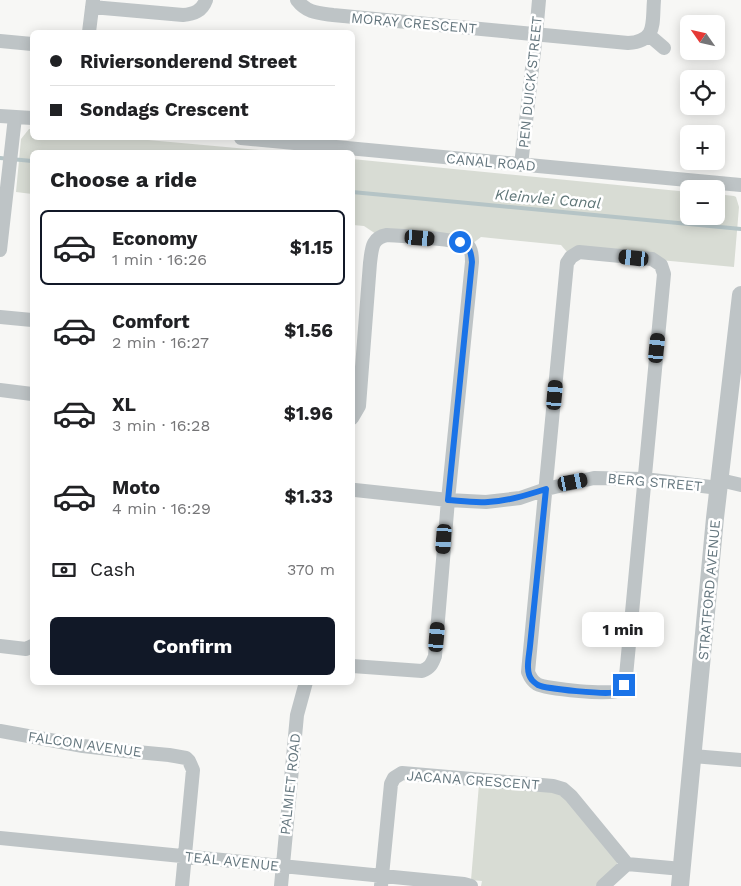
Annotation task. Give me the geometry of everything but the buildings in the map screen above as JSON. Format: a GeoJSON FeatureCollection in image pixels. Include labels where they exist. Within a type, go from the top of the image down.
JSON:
{"type":"FeatureCollection","features":[{"type":"Feature","properties":{"kind":"street"},"geometry":{"type":"LineString","coordinates":[[89,30],[93,4],[131,5],[189,15],[196,13],[202,8],[206,0]]}},
{"type":"Feature","properties":{"kind":"street","name":"MORAY CRESCENT"},"geometry":{"type":"LineString","coordinates":[[297,0],[311,12],[333,16],[628,43],[643,41],[650,36]]}},
{"type":"Feature","properties":{"kind":"street","name":"PEN DUICK STREET"},"geometry":{"type":"LineString","coordinates":[[521,165],[539,0]]}},
{"type":"Feature","properties":{"kind":"street"},"geometry":{"type":"LineString","coordinates":[[654,0],[650,36],[664,48]]}},
{"type":"Feature","properties":{"kind":"street"},"geometry":{"type":"LineString","coordinates":[[0,41],[30,44]]}},
{"type":"Feature","properties":{"kind":"street"},"geometry":{"type":"LineString","coordinates":[[0,116],[14,121],[30,118]]}},
{"type":"Feature","properties":{"kind":"street"},"geometry":{"type":"LineString","coordinates":[[0,250],[14,121]]}},
{"type":"Feature","properties":{"kind":"street","name":"CANAL ROAD"},"geometry":{"type":"LineString","coordinates":[[262,140],[741,185]]}},
{"type":"Feature","properties":{"kind":"street"},"geometry":{"type":"LineString","coordinates":[[355,413],[359,406],[359,307],[372,247],[375,241],[379,236],[387,235],[460,242],[468,247],[471,252],[472,262],[433,664],[428,669],[422,671],[355,666]]}},
{"type":"Feature","properties":{"kind":"street"},"geometry":{"type":"LineString","coordinates":[[579,252],[652,259],[658,262],[664,274],[626,676],[621,690],[615,693],[548,688],[538,685],[532,680],[528,672],[546,489],[567,263],[571,257],[579,252]]}},
{"type":"Feature","properties":{"kind":"street","name":"STRATFORD AVENUE"},"geometry":{"type":"LineString","coordinates":[[681,878],[719,484],[738,343],[741,294]]}},
{"type":"Feature","properties":{"kind":"street"},"geometry":{"type":"LineString","coordinates":[[0,317],[30,320]]}},
{"type":"Feature","properties":{"kind":"street"},"geometry":{"type":"LineString","coordinates":[[0,390],[30,394]]}},
{"type":"Feature","properties":{"kind":"street","name":"BERG STREET"},"geometry":{"type":"LineString","coordinates":[[355,489],[448,500],[486,502],[520,498],[546,489],[594,478],[618,477],[741,485]]}},
{"type":"Feature","properties":{"kind":"street"},"geometry":{"type":"LineString","coordinates":[[0,646],[26,649],[30,647]]}},
{"type":"Feature","properties":{"kind":"street","name":"PALMIET ROAD"},"geometry":{"type":"LineString","coordinates":[[281,886],[297,716],[305,685]]}},
{"type":"Feature","properties":{"kind":"street","name":"FALCON AVENUE"},"geometry":{"type":"LineString","coordinates":[[0,731],[84,746],[169,755],[186,758],[190,761],[193,770],[182,886]]}},
{"type":"Feature","properties":{"kind":"street"},"geometry":{"type":"LineString","coordinates":[[693,756],[741,760]]}},
{"type":"Feature","properties":{"kind":"street","name":"JACANA CRESCENT"},"geometry":{"type":"LineString","coordinates":[[381,881],[391,784],[394,778],[402,773],[553,786],[563,789],[571,796],[627,864]]}},
{"type":"Feature","properties":{"kind":"street","name":"TEAL AVENUE"},"geometry":{"type":"LineString","coordinates":[[0,838],[282,866],[381,881],[467,885]]}},
{"type":"Feature","properties":{"kind":"street"},"geometry":{"type":"LineString","coordinates":[[603,886],[627,864],[681,878]]}},
{"type":"Feature","properties":{"kind":"shaded area"},"geometry":{"type":"Polygon","coordinates":[[[30,129],[30,140],[148,140],[260,150],[30,150],[30,194],[16,192],[21,139],[30,129]]]}},
{"type":"Feature","properties":{"kind":"shaded area"},"geometry":{"type":"Polygon","coordinates":[[[355,159],[680,191],[680,225],[725,225],[725,195],[736,197],[739,207],[734,267],[568,253],[561,245],[481,237],[472,244],[376,234],[364,226],[355,225],[355,159]]]}},
{"type":"Feature","properties":{"kind":"shaded area"},"geometry":{"type":"Polygon","coordinates":[[[479,784],[561,793],[618,861],[615,869],[596,886],[481,886],[482,881],[471,880],[479,784]]]}},
{"type":"Feature","properties":{"kind":"waterway","name":"Kleinvlei Canal"},"geometry":{"type":"LineString","coordinates":[[0,158],[30,161]]}},
{"type":"Feature","properties":{"kind":"waterway","name":"Kleinvlei Canal"},"geometry":{"type":"LineString","coordinates":[[355,192],[741,229]]}},
{"type":"Feature","properties":{"kind":"route"},"geometry":{"type":"LineString","coordinates":[[460,242],[468,247],[471,252],[472,262],[448,500],[502,501],[520,498],[546,489],[528,672],[532,680],[538,685],[548,688],[615,693],[621,690],[624,685]]}}]}
